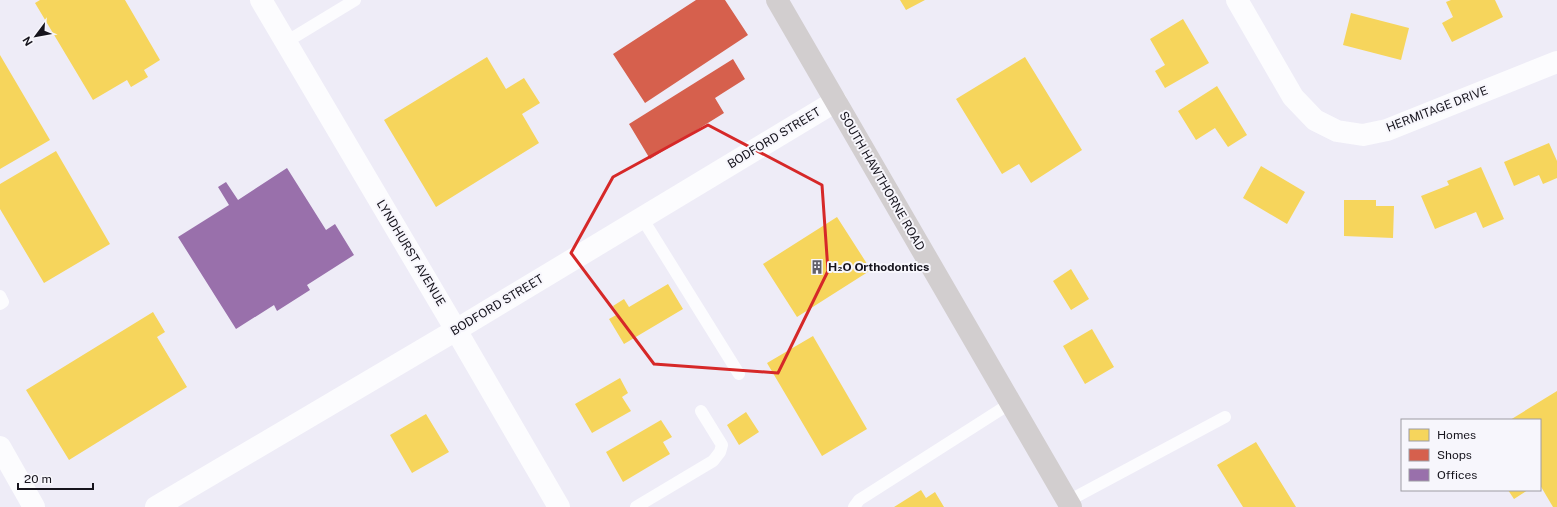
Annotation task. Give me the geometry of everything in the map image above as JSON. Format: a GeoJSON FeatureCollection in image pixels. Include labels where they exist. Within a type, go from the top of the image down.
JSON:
{"type":"FeatureCollection","features":[{"type":"Feature","properties":{"kind":"main road","name":"SOUTH HAWTHORNE ROAD"},"geometry":{"type":"LineString","coordinates":[[777,0],[1069,504]]}},
{"type":"Feature","properties":{"kind":"street","name":"LYNDHURST AVENUE"},"geometry":{"type":"LineString","coordinates":[[261,0],[456,330],[558,507]]}},
{"type":"Feature","properties":{"kind":"street","name":"HERMITAGE DRIVE"},"geometry":{"type":"LineString","coordinates":[[1237,0],[1293,97],[1315,120],[1337,131],[1363,135],[1387,130],[1557,62]]}},
{"type":"Feature","properties":{"kind":"street","name":"BODFORD STREET"},"geometry":{"type":"LineString","coordinates":[[156,507],[456,330],[836,101]]}},
{"type":"Feature","properties":{"kind":"street"},"geometry":{"type":"LineString","coordinates":[[0,447],[34,507]]}},
{"type":"Feature","properties":{"kind":"lane"},"geometry":{"type":"LineString","coordinates":[[286,42],[355,0]]}},
{"type":"Feature","properties":{"kind":"lane"},"geometry":{"type":"LineString","coordinates":[[642,218],[739,374]]}},
{"type":"Feature","properties":{"kind":"lane"},"geometry":{"type":"LineString","coordinates":[[0,296],[3,302],[0,304]]}},
{"type":"Feature","properties":{"kind":"lane"},"geometry":{"type":"LineString","coordinates":[[854,507],[859,500],[1011,403]]}},
{"type":"Feature","properties":{"kind":"lane"},"geometry":{"type":"LineString","coordinates":[[636,507],[713,460],[720,452],[722,445],[701,411]]}},
{"type":"Feature","properties":{"kind":"lane"},"geometry":{"type":"LineString","coordinates":[[1069,504],[1225,417]]}},
{"type":"Feature","properties":{"kind":"highlighted area"},"geometry":{"type":"Polygon","coordinates":[[[708,125],[822,185],[828,271],[778,373],[654,364],[571,253],[613,177],[708,125]]]}},
{"type":"Feature","properties":{"kind":"building: Homes"},"geometry":{"type":"Polygon","coordinates":[[[40,0],[125,0],[160,60],[144,70],[148,77],[131,87],[127,80],[93,100],[35,3],[40,0]]]}},
{"type":"Feature","properties":{"kind":"building: Homes"},"geometry":{"type":"Polygon","coordinates":[[[900,0],[925,0],[906,10],[900,0]]]}},
{"type":"Feature","properties":{"kind":"building: Homes"},"geometry":{"type":"Polygon","coordinates":[[[1451,0],[1495,0],[1503,17],[1452,42],[1442,23],[1453,17],[1446,2],[1451,0]]]}},
{"type":"Feature","properties":{"kind":"building: Homes"},"geometry":{"type":"Polygon","coordinates":[[[1351,13],[1409,28],[1401,60],[1343,45],[1351,13]]]}},
{"type":"Feature","properties":{"kind":"building: Homes"},"geometry":{"type":"Polygon","coordinates":[[[1183,19],[1209,63],[1165,88],[1155,71],[1165,65],[1150,39],[1183,19]]]}},
{"type":"Feature","properties":{"kind":"building: Homes"},"geometry":{"type":"Polygon","coordinates":[[[0,55],[50,140],[0,169],[0,55]]]}},
{"type":"Feature","properties":{"kind":"building: Homes"},"geometry":{"type":"Polygon","coordinates":[[[487,57],[506,89],[524,78],[540,103],[522,114],[539,143],[436,207],[384,120],[487,57]]]}},
{"type":"Feature","properties":{"kind":"building: Homes"},"geometry":{"type":"Polygon","coordinates":[[[1025,57],[1082,150],[1031,183],[1019,164],[1002,174],[956,99],[1025,57]]]}},
{"type":"Feature","properties":{"kind":"building: Homes"},"geometry":{"type":"Polygon","coordinates":[[[1217,86],[1247,135],[1228,147],[1215,128],[1196,140],[1178,111],[1217,86]]]}},
{"type":"Feature","properties":{"kind":"building: Homes"},"geometry":{"type":"Polygon","coordinates":[[[1549,143],[1557,161],[1557,178],[1543,184],[1539,175],[1514,186],[1504,162],[1549,143]]]}},
{"type":"Feature","properties":{"kind":"building: Homes"},"geometry":{"type":"Polygon","coordinates":[[[56,151],[110,244],[44,283],[0,209],[0,184],[56,151]]]}},
{"type":"Feature","properties":{"kind":"building: Homes"},"geometry":{"type":"Polygon","coordinates":[[[1261,166],[1305,192],[1287,224],[1243,198],[1261,166]]]}},
{"type":"Feature","properties":{"kind":"building: Homes"},"geometry":{"type":"Polygon","coordinates":[[[1481,167],[1504,219],[1483,228],[1476,212],[1435,229],[1421,196],[1449,185],[1447,181],[1481,167]]]}},
{"type":"Feature","properties":{"kind":"building: Homes"},"geometry":{"type":"Polygon","coordinates":[[[1344,200],[1376,200],[1376,206],[1394,206],[1393,238],[1344,236],[1344,200]]]}},
{"type":"Feature","properties":{"kind":"building: Homes","name":"H₂O Orthodontics"},"geometry":{"type":"Polygon","coordinates":[[[837,217],[871,270],[797,317],[763,264],[837,217]]]}},
{"type":"Feature","properties":{"kind":"building: Homes"},"geometry":{"type":"Polygon","coordinates":[[[1071,269],[1089,299],[1071,310],[1053,281],[1071,269]]]}},
{"type":"Feature","properties":{"kind":"building: Homes"},"geometry":{"type":"Polygon","coordinates":[[[668,284],[683,309],[624,344],[609,319],[618,314],[613,306],[624,299],[629,307],[668,284]]]}},
{"type":"Feature","properties":{"kind":"building: Homes"},"geometry":{"type":"Polygon","coordinates":[[[153,312],[165,332],[157,337],[187,387],[69,460],[26,390],[153,312]]]}},
{"type":"Feature","properties":{"kind":"building: Homes"},"geometry":{"type":"Polygon","coordinates":[[[1092,329],[1114,367],[1085,384],[1063,346],[1092,329]]]}},
{"type":"Feature","properties":{"kind":"building: Homes"},"geometry":{"type":"Polygon","coordinates":[[[813,336],[867,429],[822,456],[767,363],[813,336]]]}},
{"type":"Feature","properties":{"kind":"building: Homes"},"geometry":{"type":"Polygon","coordinates":[[[620,378],[628,393],[622,397],[631,411],[592,433],[575,404],[620,378]]]}},
{"type":"Feature","properties":{"kind":"building: Homes"},"geometry":{"type":"Polygon","coordinates":[[[1557,391],[1557,507],[1553,507],[1541,487],[1541,419],[1512,419],[1557,391]]]}},
{"type":"Feature","properties":{"kind":"building: Homes"},"geometry":{"type":"Polygon","coordinates":[[[746,412],[759,432],[739,445],[727,425],[746,412]]]}},
{"type":"Feature","properties":{"kind":"building: Homes"},"geometry":{"type":"Polygon","coordinates":[[[426,414],[449,452],[412,473],[390,435],[426,414]]]}},
{"type":"Feature","properties":{"kind":"building: Homes"},"geometry":{"type":"Polygon","coordinates":[[[661,420],[672,437],[663,442],[670,454],[623,482],[606,452],[661,420]]]}},
{"type":"Feature","properties":{"kind":"building: Homes"},"geometry":{"type":"Polygon","coordinates":[[[1256,442],[1296,507],[1243,507],[1217,465],[1256,442]]]}},
{"type":"Feature","properties":{"kind":"building: Homes"},"geometry":{"type":"Polygon","coordinates":[[[921,490],[926,498],[935,492],[944,507],[894,507],[921,490]]]}},
{"type":"Feature","properties":{"kind":"building: Homes"},"geometry":{"type":"Polygon","coordinates":[[[1509,491],[1526,491],[1514,499],[1509,491]]]}},
{"type":"Feature","properties":{"kind":"building: Shops"},"geometry":{"type":"Polygon","coordinates":[[[696,0],[725,0],[748,35],[645,103],[613,54],[696,0]]]}},
{"type":"Feature","properties":{"kind":"building: Shops"},"geometry":{"type":"Polygon","coordinates":[[[733,59],[745,79],[715,98],[724,113],[650,159],[629,124],[733,59]]]}},
{"type":"Feature","properties":{"kind":"building: Offices"},"geometry":{"type":"Polygon","coordinates":[[[287,168],[326,230],[335,224],[354,255],[307,285],[310,290],[277,311],[274,305],[236,329],[178,237],[229,205],[218,187],[226,182],[238,200],[287,168]]]}},
{"type":"Feature","properties":{"kind":"place","name":"H₂O Orthodontics"},"geometry":{"type":"Point","coordinates":[817,267]}}]}
